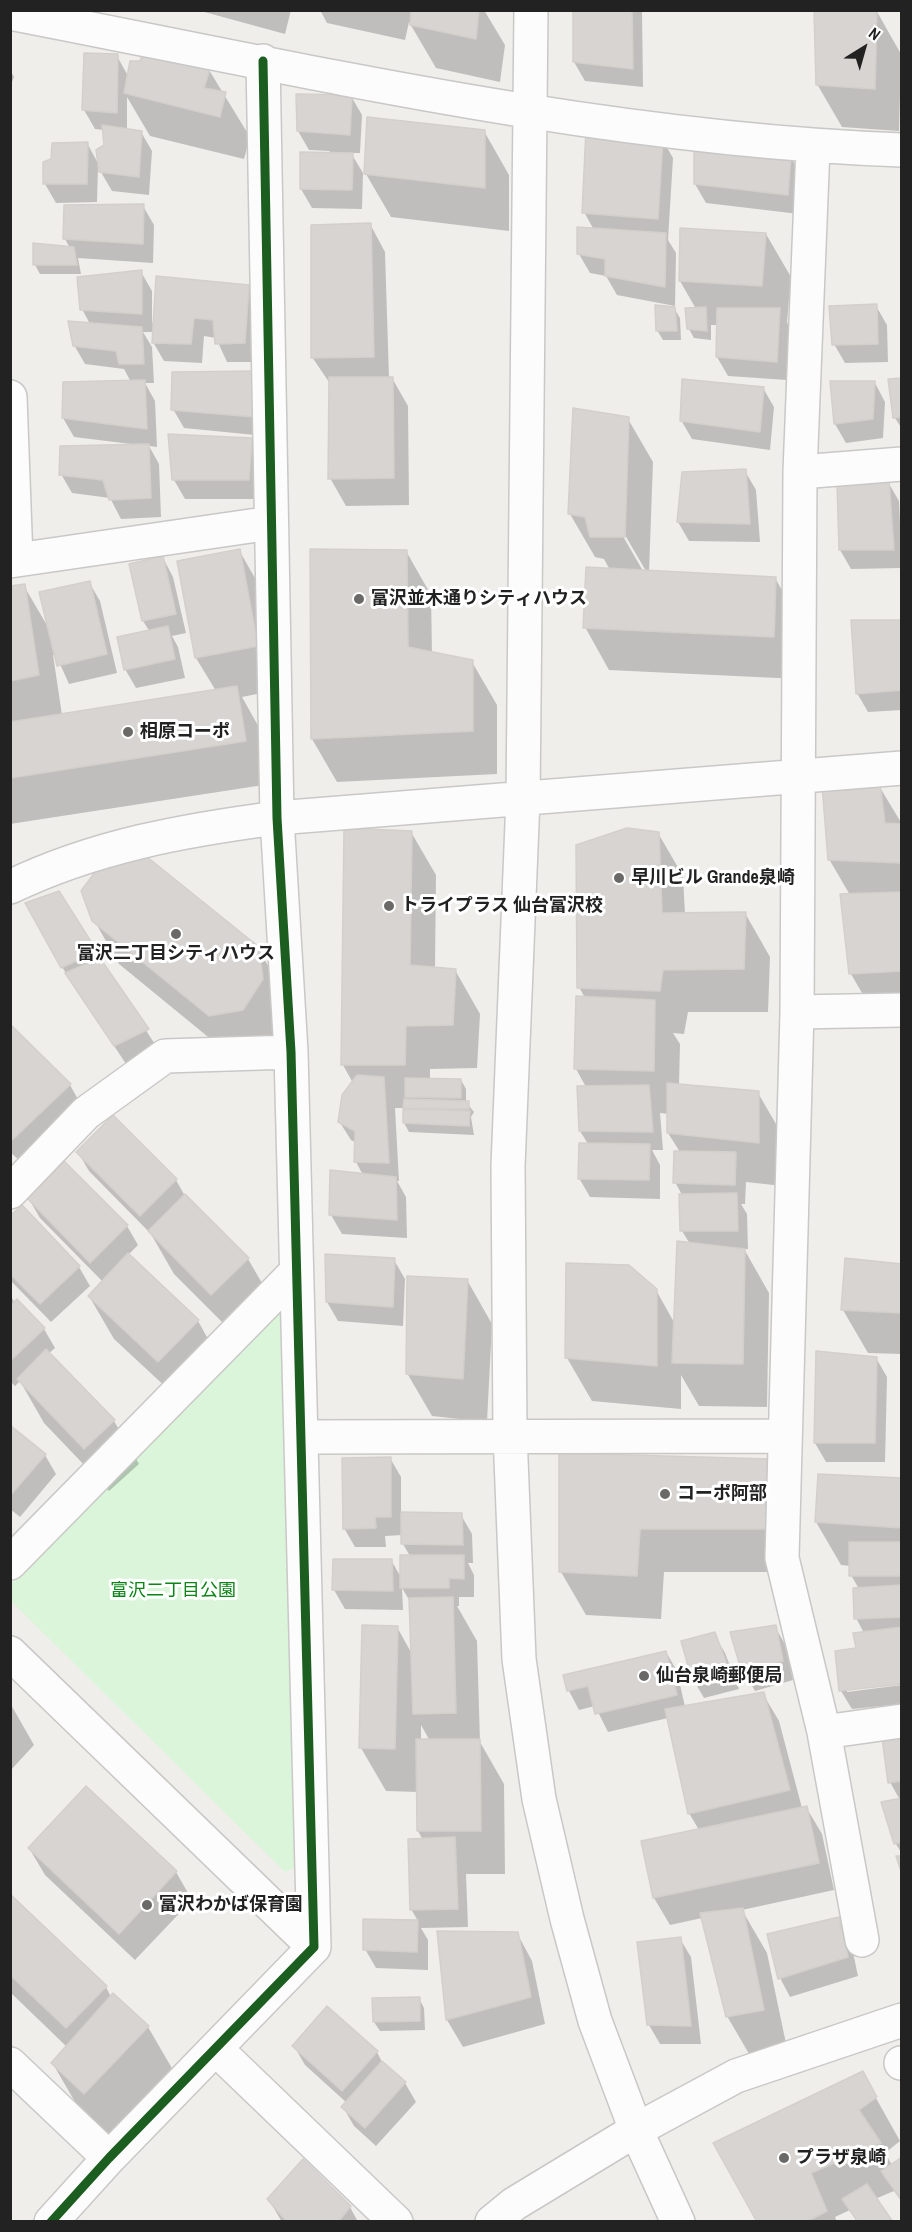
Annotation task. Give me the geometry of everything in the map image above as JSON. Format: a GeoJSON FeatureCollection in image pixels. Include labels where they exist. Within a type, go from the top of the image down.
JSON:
{"type":"FeatureCollection","features":[{"type":"Feature","properties":{"kind":"street"},"geometry":{"type":"LineString","coordinates":[[531,10],[523,799],[507,1166],[510,1434],[519,1659],[538,1799],[595,2021],[636,2130],[678,2222]]}},
{"type":"Feature","properties":{"kind":"street"},"geometry":{"type":"LineString","coordinates":[[10,13],[530,112],[813,147],[902,150]]}},
{"type":"Feature","properties":{"kind":"street"},"geometry":{"type":"LineString","coordinates":[[51,2222],[109,2158],[217,2050],[314,1947],[291,1052],[277,818],[263,62]]}},
{"type":"Feature","properties":{"kind":"street"},"geometry":{"type":"LineString","coordinates":[[813,147],[800,472],[797,1012],[782,1558],[824,1732],[862,1941]]}},
{"type":"Feature","properties":{"kind":"street"},"geometry":{"type":"LineString","coordinates":[[10,397],[13,560],[271,523]]}},
{"type":"Feature","properties":{"kind":"street"},"geometry":{"type":"LineString","coordinates":[[800,472],[902,465]]}},
{"type":"Feature","properties":{"kind":"street"},"geometry":{"type":"LineString","coordinates":[[10,887],[112,847],[196,829],[277,818],[902,768]]}},
{"type":"Feature","properties":{"kind":"street"},"geometry":{"type":"LineString","coordinates":[[797,1012],[902,1010]]}},
{"type":"Feature","properties":{"kind":"street"},"geometry":{"type":"LineString","coordinates":[[10,1192],[86,1113],[165,1056],[291,1052]]}},
{"type":"Feature","properties":{"kind":"street"},"geometry":{"type":"LineString","coordinates":[[10,1563],[295,1273]]}},
{"type":"Feature","properties":{"kind":"street"},"geometry":{"type":"LineString","coordinates":[[301,1437],[510,1434],[785,1436]]}},
{"type":"Feature","properties":{"kind":"street"},"geometry":{"type":"LineString","coordinates":[[10,1653],[314,1947]]}},
{"type":"Feature","properties":{"kind":"street"},"geometry":{"type":"LineString","coordinates":[[824,1732],[902,1720]]}},
{"type":"Feature","properties":{"kind":"street"},"geometry":{"type":"LineString","coordinates":[[492,2222],[514,2204],[636,2130],[736,2076],[902,2020]]}},
{"type":"Feature","properties":{"kind":"street"},"geometry":{"type":"LineString","coordinates":[[217,2050],[396,2222]]}},
{"type":"Feature","properties":{"kind":"street"},"geometry":{"type":"LineString","coordinates":[[10,2064],[109,2158]]}},
{"type":"Feature","properties":{"kind":"green space","name":"富沢二丁目公園"},"geometry":{"type":"Polygon","coordinates":[[[274,1307],[287,1312],[302,1864],[285,1872],[11,1601],[10,1585],[274,1307]]]}},
{"type":"Feature","properties":{"kind":"building"},"geometry":{"type":"Polygon","coordinates":[[[411,10],[479,10],[476,39],[410,25],[411,10]]]}},
{"type":"Feature","properties":{"kind":"building"},"geometry":{"type":"Polygon","coordinates":[[[573,10],[632,10],[633,69],[573,62],[573,10]]]}},
{"type":"Feature","properties":{"kind":"building"},"geometry":{"type":"Polygon","coordinates":[[[814,10],[877,10],[875,89],[816,85],[814,10]]]}},
{"type":"Feature","properties":{"kind":"building"},"geometry":{"type":"Polygon","coordinates":[[[145,45],[210,69],[204,88],[226,92],[220,117],[124,93],[130,61],[140,61],[145,45]]]}},
{"type":"Feature","properties":{"kind":"building"},"geometry":{"type":"Polygon","coordinates":[[[84,53],[118,54],[117,113],[82,110],[84,53]]]}},
{"type":"Feature","properties":{"kind":"building"},"geometry":{"type":"Polygon","coordinates":[[[296,94],[352,95],[350,135],[297,131],[296,94]]]}},
{"type":"Feature","properties":{"kind":"building"},"geometry":{"type":"Polygon","coordinates":[[[367,117],[485,130],[485,188],[364,174],[367,117]]]}},
{"type":"Feature","properties":{"kind":"building"},"geometry":{"type":"Polygon","coordinates":[[[102,125],[142,131],[139,177],[99,172],[96,150],[104,145],[102,125]]]}},
{"type":"Feature","properties":{"kind":"building"},"geometry":{"type":"Polygon","coordinates":[[[586,129],[663,138],[658,219],[582,213],[586,129]]]}},
{"type":"Feature","properties":{"kind":"building"},"geometry":{"type":"Polygon","coordinates":[[[88,142],[87,184],[43,184],[43,162],[51,159],[52,143],[88,142]]]}},
{"type":"Feature","properties":{"kind":"building"},"geometry":{"type":"Polygon","coordinates":[[[694,145],[791,155],[788,195],[694,184],[694,145]]]}},
{"type":"Feature","properties":{"kind":"building"},"geometry":{"type":"Polygon","coordinates":[[[300,152],[353,153],[352,190],[300,189],[300,152]]]}},
{"type":"Feature","properties":{"kind":"building"},"geometry":{"type":"Polygon","coordinates":[[[144,204],[143,244],[63,239],[64,205],[144,204]]]}},
{"type":"Feature","properties":{"kind":"building"},"geometry":{"type":"Polygon","coordinates":[[[371,223],[374,357],[311,358],[311,225],[371,223]]]}},
{"type":"Feature","properties":{"kind":"building"},"geometry":{"type":"Polygon","coordinates":[[[577,227],[666,233],[665,287],[605,276],[605,259],[577,254],[577,227]]]}},
{"type":"Feature","properties":{"kind":"building"},"geometry":{"type":"Polygon","coordinates":[[[680,228],[766,233],[762,286],[679,281],[680,228]]]}},
{"type":"Feature","properties":{"kind":"building"},"geometry":{"type":"Polygon","coordinates":[[[33,243],[74,247],[77,265],[33,265],[33,243]]]}},
{"type":"Feature","properties":{"kind":"building"},"geometry":{"type":"Polygon","coordinates":[[[142,270],[142,314],[80,310],[77,277],[142,270]]]}},
{"type":"Feature","properties":{"kind":"building"},"geometry":{"type":"Polygon","coordinates":[[[156,276],[249,285],[245,343],[215,344],[213,320],[194,318],[191,344],[152,343],[156,276]]]}},
{"type":"Feature","properties":{"kind":"building"},"geometry":{"type":"Polygon","coordinates":[[[877,304],[878,344],[832,345],[829,306],[877,304]]]}},
{"type":"Feature","properties":{"kind":"building"},"geometry":{"type":"Polygon","coordinates":[[[655,305],[675,307],[677,331],[656,331],[655,305]]]}},
{"type":"Feature","properties":{"kind":"building"},"geometry":{"type":"Polygon","coordinates":[[[706,307],[707,331],[687,329],[685,308],[706,307]]]}},
{"type":"Feature","properties":{"kind":"building"},"geometry":{"type":"Polygon","coordinates":[[[717,308],[780,308],[777,362],[716,357],[717,308]]]}},
{"type":"Feature","properties":{"kind":"building"},"geometry":{"type":"Polygon","coordinates":[[[68,321],[142,327],[144,364],[119,364],[116,351],[73,346],[68,321]]]}},
{"type":"Feature","properties":{"kind":"building"},"geometry":{"type":"Polygon","coordinates":[[[254,371],[255,417],[171,410],[172,372],[254,371]]]}},
{"type":"Feature","properties":{"kind":"building"},"geometry":{"type":"Polygon","coordinates":[[[329,377],[393,377],[394,478],[328,479],[329,377]]]}},
{"type":"Feature","properties":{"kind":"building"},"geometry":{"type":"Polygon","coordinates":[[[902,378],[902,417],[893,418],[888,379],[902,378]]]}},
{"type":"Feature","properties":{"kind":"building"},"geometry":{"type":"Polygon","coordinates":[[[682,379],[764,387],[760,432],[680,421],[682,379]]]}},
{"type":"Feature","properties":{"kind":"building"},"geometry":{"type":"Polygon","coordinates":[[[145,380],[147,429],[62,418],[63,382],[145,380]]]}},
{"type":"Feature","properties":{"kind":"building"},"geometry":{"type":"Polygon","coordinates":[[[830,381],[875,381],[873,419],[834,424],[830,381]]]}},
{"type":"Feature","properties":{"kind":"building"},"geometry":{"type":"Polygon","coordinates":[[[573,408],[629,417],[625,537],[590,537],[585,517],[568,514],[573,408]]]}},
{"type":"Feature","properties":{"kind":"building"},"geometry":{"type":"Polygon","coordinates":[[[168,434],[252,438],[249,480],[172,480],[168,434]]]}},
{"type":"Feature","properties":{"kind":"building"},"geometry":{"type":"Polygon","coordinates":[[[149,444],[151,498],[109,500],[103,480],[59,475],[60,446],[149,444]]]}},
{"type":"Feature","properties":{"kind":"building"},"geometry":{"type":"Polygon","coordinates":[[[746,469],[750,524],[677,522],[682,472],[746,469]]]}},
{"type":"Feature","properties":{"kind":"building"},"geometry":{"type":"Polygon","coordinates":[[[889,480],[894,550],[839,550],[837,483],[889,480]]]}},
{"type":"Feature","properties":{"kind":"building"},"geometry":{"type":"Polygon","coordinates":[[[240,549],[258,646],[195,658],[177,561],[240,549]]]}},
{"type":"Feature","properties":{"kind":"building","name":"富沢並木通りシティハウス"},"geometry":{"type":"Polygon","coordinates":[[[310,549],[407,550],[408,647],[473,660],[473,731],[311,739],[310,549]]]}},
{"type":"Feature","properties":{"kind":"building"},"geometry":{"type":"Polygon","coordinates":[[[163,556],[176,614],[142,621],[129,564],[163,556]]]}},
{"type":"Feature","properties":{"kind":"building"},"geometry":{"type":"Polygon","coordinates":[[[586,567],[776,577],[774,637],[583,628],[586,567]]]}},
{"type":"Feature","properties":{"kind":"building"},"geometry":{"type":"Polygon","coordinates":[[[90,581],[107,654],[57,666],[39,592],[90,581]]]}},
{"type":"Feature","properties":{"kind":"building"},"geometry":{"type":"Polygon","coordinates":[[[25,584],[39,675],[10,681],[10,586],[25,584]]]}},
{"type":"Feature","properties":{"kind":"building"},"geometry":{"type":"Polygon","coordinates":[[[851,620],[902,620],[902,690],[856,694],[851,620]]]}},
{"type":"Feature","properties":{"kind":"building"},"geometry":{"type":"Polygon","coordinates":[[[168,626],[175,659],[124,670],[117,637],[168,626]]]}},
{"type":"Feature","properties":{"kind":"building","name":"相原コーポ"},"geometry":{"type":"Polygon","coordinates":[[[237,686],[246,741],[10,778],[10,722],[237,686]]]}},
{"type":"Feature","properties":{"kind":"building"},"geometry":{"type":"Polygon","coordinates":[[[880,784],[885,823],[902,824],[902,863],[828,860],[822,785],[880,784]]]}},
{"type":"Feature","properties":{"kind":"building"},"geometry":{"type":"Polygon","coordinates":[[[344,828],[412,831],[410,965],[456,969],[453,1025],[406,1026],[405,1065],[341,1065],[344,828]]]}},
{"type":"Feature","properties":{"kind":"building","name":"早川ビル Grande泉崎"},"geometry":{"type":"Polygon","coordinates":[[[627,828],[659,832],[662,913],[746,912],[744,969],[663,970],[660,991],[577,988],[576,845],[627,828]]]}},
{"type":"Feature","properties":{"kind":"building","name":"富沢二丁目シティハウス"},"geometry":{"type":"Polygon","coordinates":[[[141,852],[259,947],[263,979],[243,1010],[209,1016],[92,921],[81,891],[101,864],[141,852]]]}},
{"type":"Feature","properties":{"kind":"building"},"geometry":{"type":"Polygon","coordinates":[[[59,891],[97,951],[61,968],[25,903],[59,891]]]}},
{"type":"Feature","properties":{"kind":"building"},"geometry":{"type":"Polygon","coordinates":[[[902,892],[902,971],[849,974],[840,894],[902,892]]]}},
{"type":"Feature","properties":{"kind":"building"},"geometry":{"type":"Polygon","coordinates":[[[100,958],[149,1029],[114,1046],[65,973],[100,958]]]}},
{"type":"Feature","properties":{"kind":"building"},"geometry":{"type":"Polygon","coordinates":[[[576,996],[655,1000],[654,1071],[574,1069],[576,996]]]}},
{"type":"Feature","properties":{"kind":"building"},"geometry":{"type":"Polygon","coordinates":[[[10,1024],[71,1084],[11,1141],[10,1141],[10,1024]]]}},
{"type":"Feature","properties":{"kind":"building"},"geometry":{"type":"Polygon","coordinates":[[[357,1075],[384,1077],[389,1163],[354,1162],[355,1131],[338,1122],[342,1095],[357,1075]]]}},
{"type":"Feature","properties":{"kind":"building"},"geometry":{"type":"Polygon","coordinates":[[[405,1078],[461,1079],[461,1098],[405,1097],[405,1078]]]}},
{"type":"Feature","properties":{"kind":"building"},"geometry":{"type":"Polygon","coordinates":[[[667,1083],[759,1091],[759,1143],[667,1133],[667,1083]]]}},
{"type":"Feature","properties":{"kind":"building"},"geometry":{"type":"Polygon","coordinates":[[[649,1085],[653,1132],[579,1131],[577,1086],[649,1085]]]}},
{"type":"Feature","properties":{"kind":"building"},"geometry":{"type":"Polygon","coordinates":[[[404,1099],[469,1101],[469,1109],[403,1108],[404,1099]]]}},
{"type":"Feature","properties":{"kind":"building"},"geometry":{"type":"Polygon","coordinates":[[[403,1109],[470,1111],[469,1126],[403,1123],[403,1109]]]}},
{"type":"Feature","properties":{"kind":"building"},"geometry":{"type":"Polygon","coordinates":[[[113,1115],[177,1179],[140,1216],[76,1152],[113,1115]]]}},
{"type":"Feature","properties":{"kind":"building"},"geometry":{"type":"Polygon","coordinates":[[[579,1143],[650,1144],[649,1180],[578,1179],[579,1143]]]}},
{"type":"Feature","properties":{"kind":"building"},"geometry":{"type":"Polygon","coordinates":[[[674,1151],[736,1152],[735,1185],[673,1183],[674,1151]]]}},
{"type":"Feature","properties":{"kind":"building"},"geometry":{"type":"Polygon","coordinates":[[[64,1161],[128,1225],[90,1263],[27,1198],[64,1161]]]}},
{"type":"Feature","properties":{"kind":"building"},"geometry":{"type":"Polygon","coordinates":[[[330,1170],[396,1177],[397,1220],[329,1215],[330,1170]]]}},
{"type":"Feature","properties":{"kind":"building"},"geometry":{"type":"Polygon","coordinates":[[[737,1193],[738,1231],[680,1231],[679,1194],[737,1193]]]}},
{"type":"Feature","properties":{"kind":"building"},"geometry":{"type":"Polygon","coordinates":[[[185,1194],[249,1258],[211,1295],[148,1231],[185,1194]]]}},
{"type":"Feature","properties":{"kind":"building"},"geometry":{"type":"Polygon","coordinates":[[[22,1205],[80,1266],[40,1304],[10,1274],[10,1216],[22,1205]]]}},
{"type":"Feature","properties":{"kind":"building"},"geometry":{"type":"Polygon","coordinates":[[[677,1241],[745,1249],[743,1364],[672,1363],[677,1241]]]}},
{"type":"Feature","properties":{"kind":"building"},"geometry":{"type":"Polygon","coordinates":[[[128,1253],[199,1320],[158,1362],[88,1296],[128,1253]]]}},
{"type":"Feature","properties":{"kind":"building"},"geometry":{"type":"Polygon","coordinates":[[[325,1254],[395,1258],[393,1307],[326,1302],[325,1254]]]}},
{"type":"Feature","properties":{"kind":"building"},"geometry":{"type":"Polygon","coordinates":[[[845,1258],[902,1264],[902,1313],[841,1310],[845,1258]]]}},
{"type":"Feature","properties":{"kind":"building"},"geometry":{"type":"Polygon","coordinates":[[[566,1263],[629,1265],[657,1289],[657,1366],[565,1358],[566,1263]]]}},
{"type":"Feature","properties":{"kind":"building"},"geometry":{"type":"Polygon","coordinates":[[[407,1276],[468,1279],[463,1379],[406,1374],[407,1276]]]}},
{"type":"Feature","properties":{"kind":"building"},"geometry":{"type":"Polygon","coordinates":[[[17,1299],[45,1328],[10,1361],[10,1306],[17,1299]]]}},
{"type":"Feature","properties":{"kind":"building"},"geometry":{"type":"Polygon","coordinates":[[[46,1349],[115,1420],[84,1449],[17,1379],[46,1349]]]}},
{"type":"Feature","properties":{"kind":"building"},"geometry":{"type":"Polygon","coordinates":[[[816,1351],[877,1357],[875,1443],[814,1443],[816,1351]]]}},
{"type":"Feature","properties":{"kind":"building"},"geometry":{"type":"Polygon","coordinates":[[[10,1425],[46,1454],[10,1496],[10,1425]]]}},
{"type":"Feature","properties":{"kind":"building","name":"コーポ阿部"},"geometry":{"type":"Polygon","coordinates":[[[559,1453],[772,1459],[770,1529],[640,1529],[637,1576],[559,1572],[559,1453]]]}},
{"type":"Feature","properties":{"kind":"building"},"geometry":{"type":"Polygon","coordinates":[[[391,1457],[391,1517],[375,1517],[376,1528],[343,1529],[342,1458],[391,1457]]]}},
{"type":"Feature","properties":{"kind":"building"},"geometry":{"type":"Polygon","coordinates":[[[818,1474],[902,1478],[902,1528],[815,1522],[818,1474]]]}},
{"type":"Feature","properties":{"kind":"building"},"geometry":{"type":"Polygon","coordinates":[[[401,1512],[462,1513],[463,1545],[401,1544],[401,1512]]]}},
{"type":"Feature","properties":{"kind":"building"},"geometry":{"type":"Polygon","coordinates":[[[849,1542],[902,1542],[902,1576],[849,1576],[849,1542]]]}},
{"type":"Feature","properties":{"kind":"building"},"geometry":{"type":"Polygon","coordinates":[[[400,1555],[464,1555],[464,1579],[449,1578],[449,1588],[400,1588],[400,1555]]]}},
{"type":"Feature","properties":{"kind":"building"},"geometry":{"type":"Polygon","coordinates":[[[333,1559],[392,1559],[393,1591],[332,1590],[333,1559]]]}},
{"type":"Feature","properties":{"kind":"building"},"geometry":{"type":"Polygon","coordinates":[[[902,1585],[902,1617],[854,1619],[853,1588],[902,1585]]]}},
{"type":"Feature","properties":{"kind":"building"},"geometry":{"type":"Polygon","coordinates":[[[453,1597],[456,1713],[413,1714],[409,1598],[453,1597]]]}},
{"type":"Feature","properties":{"kind":"building"},"geometry":{"type":"Polygon","coordinates":[[[362,1625],[398,1626],[395,1749],[359,1748],[362,1625]]]}},
{"type":"Feature","properties":{"kind":"building"},"geometry":{"type":"Polygon","coordinates":[[[776,1625],[783,1661],[742,1673],[730,1632],[776,1625]]]}},
{"type":"Feature","properties":{"kind":"building"},"geometry":{"type":"Polygon","coordinates":[[[902,1627],[902,1684],[839,1691],[835,1651],[856,1648],[853,1633],[902,1627]]]}},
{"type":"Feature","properties":{"kind":"building"},"geometry":{"type":"Polygon","coordinates":[[[715,1632],[729,1670],[692,1680],[681,1641],[715,1632]]]}},
{"type":"Feature","properties":{"kind":"building"},"geometry":{"type":"Polygon","coordinates":[[[666,1651],[677,1695],[595,1714],[588,1686],[567,1691],[563,1675],[666,1651]]]}},
{"type":"Feature","properties":{"kind":"building"},"geometry":{"type":"Polygon","coordinates":[[[764,1692],[790,1790],[688,1814],[665,1709],[764,1692]]]}},
{"type":"Feature","properties":{"kind":"building"},"geometry":{"type":"Polygon","coordinates":[[[902,1735],[902,1781],[888,1783],[882,1738],[902,1735]]]}},
{"type":"Feature","properties":{"kind":"building"},"geometry":{"type":"Polygon","coordinates":[[[416,1739],[480,1739],[481,1831],[417,1831],[416,1739]]]}},
{"type":"Feature","properties":{"kind":"building"},"geometry":{"type":"Polygon","coordinates":[[[86,1786],[177,1871],[119,1934],[28,1848],[86,1786]]]}},
{"type":"Feature","properties":{"kind":"building"},"geometry":{"type":"Polygon","coordinates":[[[902,1798],[902,1842],[894,1844],[881,1802],[902,1798]]]}},
{"type":"Feature","properties":{"kind":"building"},"geometry":{"type":"Polygon","coordinates":[[[807,1806],[819,1863],[653,1898],[641,1841],[807,1806]]]}},
{"type":"Feature","properties":{"kind":"building"},"geometry":{"type":"Polygon","coordinates":[[[455,1837],[458,1909],[410,1910],[408,1839],[455,1837]]]}},
{"type":"Feature","properties":{"kind":"building"},"geometry":{"type":"Polygon","coordinates":[[[896,1856],[902,1856],[902,1874],[896,1856]]]}},
{"type":"Feature","properties":{"kind":"building"},"geometry":{"type":"Polygon","coordinates":[[[10,1894],[107,1986],[66,2028],[10,1975],[10,1894]]]}},
{"type":"Feature","properties":{"kind":"building"},"geometry":{"type":"Polygon","coordinates":[[[743,1908],[764,2010],[726,2017],[700,1913],[743,1908]]]}},
{"type":"Feature","properties":{"kind":"building"},"geometry":{"type":"Polygon","coordinates":[[[839,1917],[848,1957],[778,1979],[767,1934],[839,1917]]]}},
{"type":"Feature","properties":{"kind":"building"},"geometry":{"type":"Polygon","coordinates":[[[363,1919],[418,1920],[417,1952],[363,1950],[363,1919]]]}},
{"type":"Feature","properties":{"kind":"building"},"geometry":{"type":"Polygon","coordinates":[[[437,1931],[518,1932],[531,1997],[446,2020],[437,1931]]]}},
{"type":"Feature","properties":{"kind":"building"},"geometry":{"type":"Polygon","coordinates":[[[681,1937],[691,2026],[647,2025],[637,1942],[681,1937]]]}},
{"type":"Feature","properties":{"kind":"building"},"geometry":{"type":"Polygon","coordinates":[[[113,1993],[149,2026],[84,2094],[51,2063],[113,1993]]]}},
{"type":"Feature","properties":{"kind":"building"},"geometry":{"type":"Polygon","coordinates":[[[420,1997],[420,2021],[373,2022],[372,1998],[420,1997]]]}},
{"type":"Feature","properties":{"kind":"building"},"geometry":{"type":"Polygon","coordinates":[[[327,2006],[378,2051],[342,2091],[292,2046],[327,2006]]]}},
{"type":"Feature","properties":{"kind":"building"},"geometry":{"type":"Polygon","coordinates":[[[382,2061],[406,2082],[365,2128],[341,2107],[382,2061]]]}},
{"type":"Feature","properties":{"kind":"building","name":"プラザ泉崎"},"geometry":{"type":"Polygon","coordinates":[[[863,2071],[877,2097],[859,2110],[881,2143],[811,2173],[827,2211],[806,2222],[757,2222],[713,2143],[863,2071]]]}},
{"type":"Feature","properties":{"kind":"building"},"geometry":{"type":"Polygon","coordinates":[[[902,2157],[902,2201],[881,2171],[902,2157]]]}},
{"type":"Feature","properties":{"kind":"building"},"geometry":{"type":"Polygon","coordinates":[[[303,2159],[351,2206],[338,2222],[287,2222],[267,2199],[303,2159]]]}},
{"type":"Feature","properties":{"kind":"building"},"geometry":{"type":"Polygon","coordinates":[[[867,2184],[893,2222],[858,2222],[842,2199],[867,2184]]]}},
{"type":"Feature","properties":{"kind":"cycle path"},"geometry":{"type":"LineString","coordinates":[[51,2222],[109,2158],[314,1947],[291,1052],[277,818],[263,61]]}},
{"type":"Feature","properties":{"kind":"place","name":"富沢並木通りシティハウス"},"geometry":{"type":"Point","coordinates":[359,599]}},
{"type":"Feature","properties":{"kind":"place","name":"相原コーポ"},"geometry":{"type":"Point","coordinates":[128,732]}},
{"type":"Feature","properties":{"kind":"place","name":"早川ビル Grande泉崎"},"geometry":{"type":"Point","coordinates":[619,878]}},
{"type":"Feature","properties":{"kind":"place","name":"トライプラス 仙台富沢校"},"geometry":{"type":"Point","coordinates":[389,906]}},
{"type":"Feature","properties":{"kind":"place","name":"富沢二丁目シティハウス"},"geometry":{"type":"Point","coordinates":[176,934]}},
{"type":"Feature","properties":{"kind":"place","name":"コーポ阿部"},"geometry":{"type":"Point","coordinates":[665,1494]}},
{"type":"Feature","properties":{"kind":"place","name":"仙台泉崎郵便局"},"geometry":{"type":"Point","coordinates":[644,1676]}},
{"type":"Feature","properties":{"kind":"place","name":"富沢わかば保育園"},"geometry":{"type":"Point","coordinates":[147,1905]}},
{"type":"Feature","properties":{"kind":"place","name":"プラザ泉崎"},"geometry":{"type":"Point","coordinates":[784,2158]}}]}
